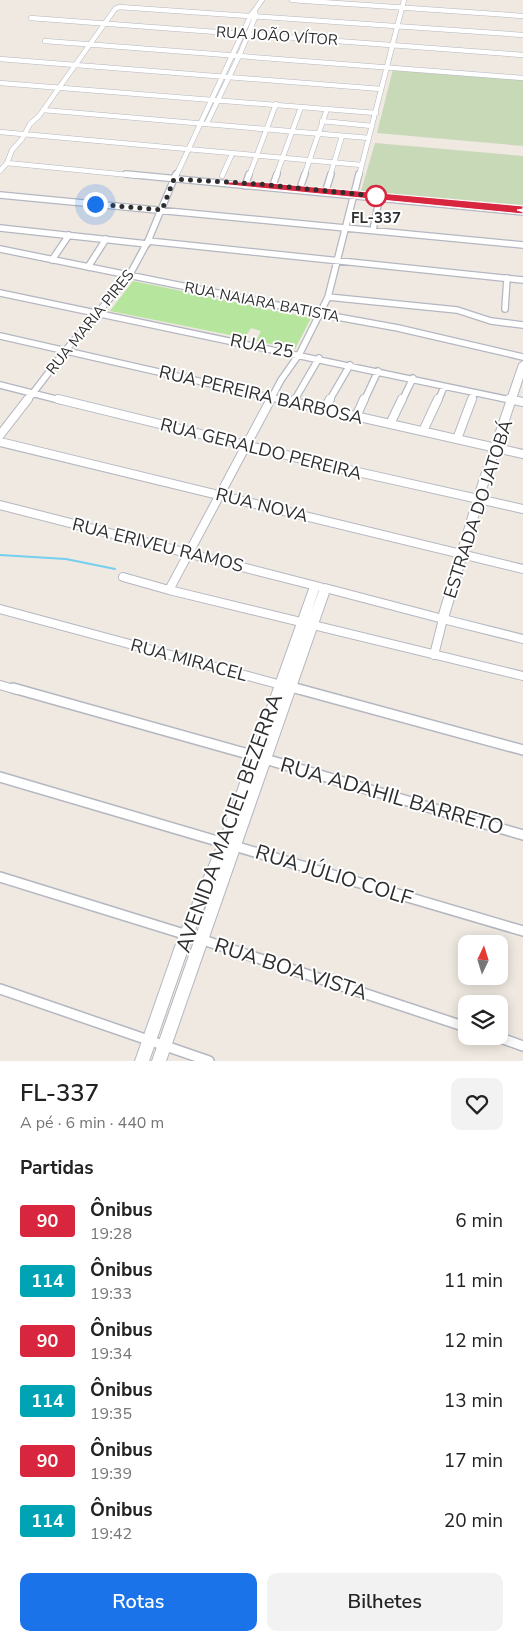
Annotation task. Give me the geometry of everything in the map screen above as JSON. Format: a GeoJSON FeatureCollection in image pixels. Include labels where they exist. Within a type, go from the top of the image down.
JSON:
{"type":"FeatureCollection","features":[{"type":"Feature","properties":{"kind":"street","name":"RUA MARIA PIRES"},"geometry":{"type":"LineString","coordinates":[[226,76],[240,55],[254,14],[262,0]]}},
{"type":"Feature","properties":{"kind":"street"},"geometry":{"type":"LineString","coordinates":[[292,0],[523,16]]}},
{"type":"Feature","properties":{"kind":"street"},"geometry":{"type":"LineString","coordinates":[[169,590],[281,380],[300,354],[328,297],[404,0]]}},
{"type":"Feature","properties":{"kind":"street"},"geometry":{"type":"LineString","coordinates":[[0,171],[7,163],[10,154],[24,134],[115,9],[127,6],[254,14],[523,35]]}},
{"type":"Feature","properties":{"kind":"street","name":"RUA JOÃO VÍTOR"},"geometry":{"type":"LineString","coordinates":[[30,18],[523,55]]}},
{"type":"Feature","properties":{"kind":"street","name":"RUA MARIA PIRES"},"geometry":{"type":"LineString","coordinates":[[0,435],[65,352],[129,276],[162,210],[188,149],[215,100],[233,54],[246,34]]}},
{"type":"Feature","properties":{"kind":"street"},"geometry":{"type":"LineString","coordinates":[[46,40],[523,77]]}},
{"type":"Feature","properties":{"kind":"street"},"geometry":{"type":"LineString","coordinates":[[0,59],[381,89]]}},
{"type":"Feature","properties":{"kind":"street"},"geometry":{"type":"LineString","coordinates":[[0,83],[376,113]]}},
{"type":"Feature","properties":{"kind":"street"},"geometry":{"type":"LineString","coordinates":[[246,184],[276,104]]}},
{"type":"Feature","properties":{"kind":"street"},"geometry":{"type":"LineString","coordinates":[[273,185],[301,106]]}},
{"type":"Feature","properties":{"kind":"street"},"geometry":{"type":"LineString","coordinates":[[300,188],[327,109]]}},
{"type":"Feature","properties":{"kind":"street"},"geometry":{"type":"LineString","coordinates":[[43,110],[369,138]]}},
{"type":"Feature","properties":{"kind":"street"},"geometry":{"type":"LineString","coordinates":[[322,121],[372,126]]}},
{"type":"Feature","properties":{"kind":"street"},"geometry":{"type":"LineString","coordinates":[[0,132],[362,165]]}},
{"type":"Feature","properties":{"kind":"street"},"geometry":{"type":"LineString","coordinates":[[326,190],[342,136]]}},
{"type":"Feature","properties":{"kind":"street"},"geometry":{"type":"LineString","coordinates":[[222,176],[232,154]]}},
{"type":"Feature","properties":{"kind":"street"},"geometry":{"type":"LineString","coordinates":[[7,163],[174,179],[326,190],[380,200],[523,212]]}},
{"type":"Feature","properties":{"kind":"street"},"geometry":{"type":"LineString","coordinates":[[246,184],[355,195],[523,208]]}},
{"type":"Feature","properties":{"kind":"street"},"geometry":{"type":"LineString","coordinates":[[0,195],[523,245]]}},
{"type":"Feature","properties":{"kind":"street"},"geometry":{"type":"LineString","coordinates":[[373,230],[380,200]]}},
{"type":"Feature","properties":{"kind":"street"},"geometry":{"type":"LineString","coordinates":[[0,228],[523,280]]}},
{"type":"Feature","properties":{"kind":"street"},"geometry":{"type":"LineString","coordinates":[[52,260],[68,235]]}},
{"type":"Feature","properties":{"kind":"street"},"geometry":{"type":"LineString","coordinates":[[88,267],[106,239]]}},
{"type":"Feature","properties":{"kind":"street","name":"RUA NAIARA BATISTA"},"geometry":{"type":"LineString","coordinates":[[0,249],[321,314],[370,321],[438,335],[523,357]]}},
{"type":"Feature","properties":{"kind":"street"},"geometry":{"type":"LineString","coordinates":[[505,309],[507,278]]}},
{"type":"Feature","properties":{"kind":"street","name":"RUA 25"},"geometry":{"type":"LineString","coordinates":[[0,292],[413,378],[444,387],[518,401]]}},
{"type":"Feature","properties":{"kind":"street"},"geometry":{"type":"LineString","coordinates":[[328,297],[456,310],[490,321],[523,325]]}},
{"type":"Feature","properties":{"kind":"street","name":"RUA PEREIRA BARBOSA"},"geometry":{"type":"LineString","coordinates":[[0,336],[523,454]]}},
{"type":"Feature","properties":{"kind":"street"},"geometry":{"type":"LineString","coordinates":[[293,403],[319,358]]}},
{"type":"Feature","properties":{"kind":"street","name":"ESTRADA DO JATOBÁ"},"geometry":{"type":"LineString","coordinates":[[434,655],[461,554],[495,448],[518,401],[523,364]]}},
{"type":"Feature","properties":{"kind":"street"},"geometry":{"type":"LineString","coordinates":[[324,410],[350,365]]}},
{"type":"Feature","properties":{"kind":"street"},"geometry":{"type":"LineString","coordinates":[[356,417],[378,371]]}},
{"type":"Feature","properties":{"kind":"street"},"geometry":{"type":"LineString","coordinates":[[390,424],[413,378]]}},
{"type":"Feature","properties":{"kind":"street","name":"RUA GERALDO PEREIRA"},"geometry":{"type":"LineString","coordinates":[[0,386],[523,509]]}},
{"type":"Feature","properties":{"kind":"street"},"geometry":{"type":"LineString","coordinates":[[423,431],[444,387]]}},
{"type":"Feature","properties":{"kind":"street"},"geometry":{"type":"LineString","coordinates":[[457,439],[474,393]]}},
{"type":"Feature","properties":{"kind":"street","name":"RUA NOVA"},"geometry":{"type":"LineString","coordinates":[[0,442],[523,569]]}},
{"type":"Feature","properties":{"kind":"street","name":"RUA ERIVEU RAMOS"},"geometry":{"type":"LineString","coordinates":[[0,505],[523,639]]}},
{"type":"Feature","properties":{"kind":"street"},"geometry":{"type":"LineString","coordinates":[[123,577],[169,590],[523,676]]}},
{"type":"Feature","properties":{"kind":"street","name":"AVENIDA MACIEL BEZERRA"},"geometry":{"type":"LineString","coordinates":[[159,1061],[230,844],[320,587]]}},
{"type":"Feature","properties":{"kind":"street","name":"RUA MIRACEL"},"geometry":{"type":"LineString","coordinates":[[0,609],[523,750]]}},
{"type":"Feature","properties":{"kind":"street","name":"RUA ADAHIL BARRETO"},"geometry":{"type":"LineString","coordinates":[[0,686],[260,757],[523,835]]}},
{"type":"Feature","properties":{"kind":"street","name":"RUA JÚLIO COLF"},"geometry":{"type":"LineString","coordinates":[[0,777],[523,932]]}},
{"type":"Feature","properties":{"kind":"street","name":"AVENIDA MACIEL BEZERRA"},"geometry":{"type":"LineString","coordinates":[[142,1061],[186,935],[230,844]]}},
{"type":"Feature","properties":{"kind":"street","name":"RUA BOA VISTA"},"geometry":{"type":"LineString","coordinates":[[0,877],[200,939],[458,1024]]}},
{"type":"Feature","properties":{"kind":"street"},"geometry":{"type":"LineString","coordinates":[[0,989],[209,1061]]}},
{"type":"Feature","properties":{"kind":"street"},"geometry":{"type":"LineString","coordinates":[[508,1041],[523,1046]]}},
{"type":"Feature","properties":{"kind":"green space"},"geometry":{"type":"Polygon","coordinates":[[[393,69],[523,79],[523,146],[377,133],[393,69]]]}},
{"type":"Feature","properties":{"kind":"green space"},"geometry":{"type":"Polygon","coordinates":[[[375,143],[523,156],[523,205],[361,191],[375,143]]]}},
{"type":"Feature","properties":{"kind":"green space"},"geometry":{"type":"Polygon","coordinates":[[[133,281],[311,318],[295,349],[256,341],[261,331],[251,328],[245,338],[110,311],[133,281]]]}},
{"type":"Feature","properties":{"kind":"waterway"},"geometry":{"type":"LineString","coordinates":[[0,555],[66,559],[115,569]]}},
{"type":"Feature","properties":{"kind":"bus line","name":"90"},"geometry":{"type":"LineString","coordinates":[[523,208],[259,184],[229,183],[380,200],[523,212]]}},
{"type":"Feature","properties":{"kind":"place","name":"FL-337"},"geometry":{"type":"Point","coordinates":[376,196]}},
{"type":"Feature","properties":{"kind":"route"},"geometry":{"type":"LineString","coordinates":[[95,204],[162,210],[174,179],[259,184],[376,196]]}}]}
